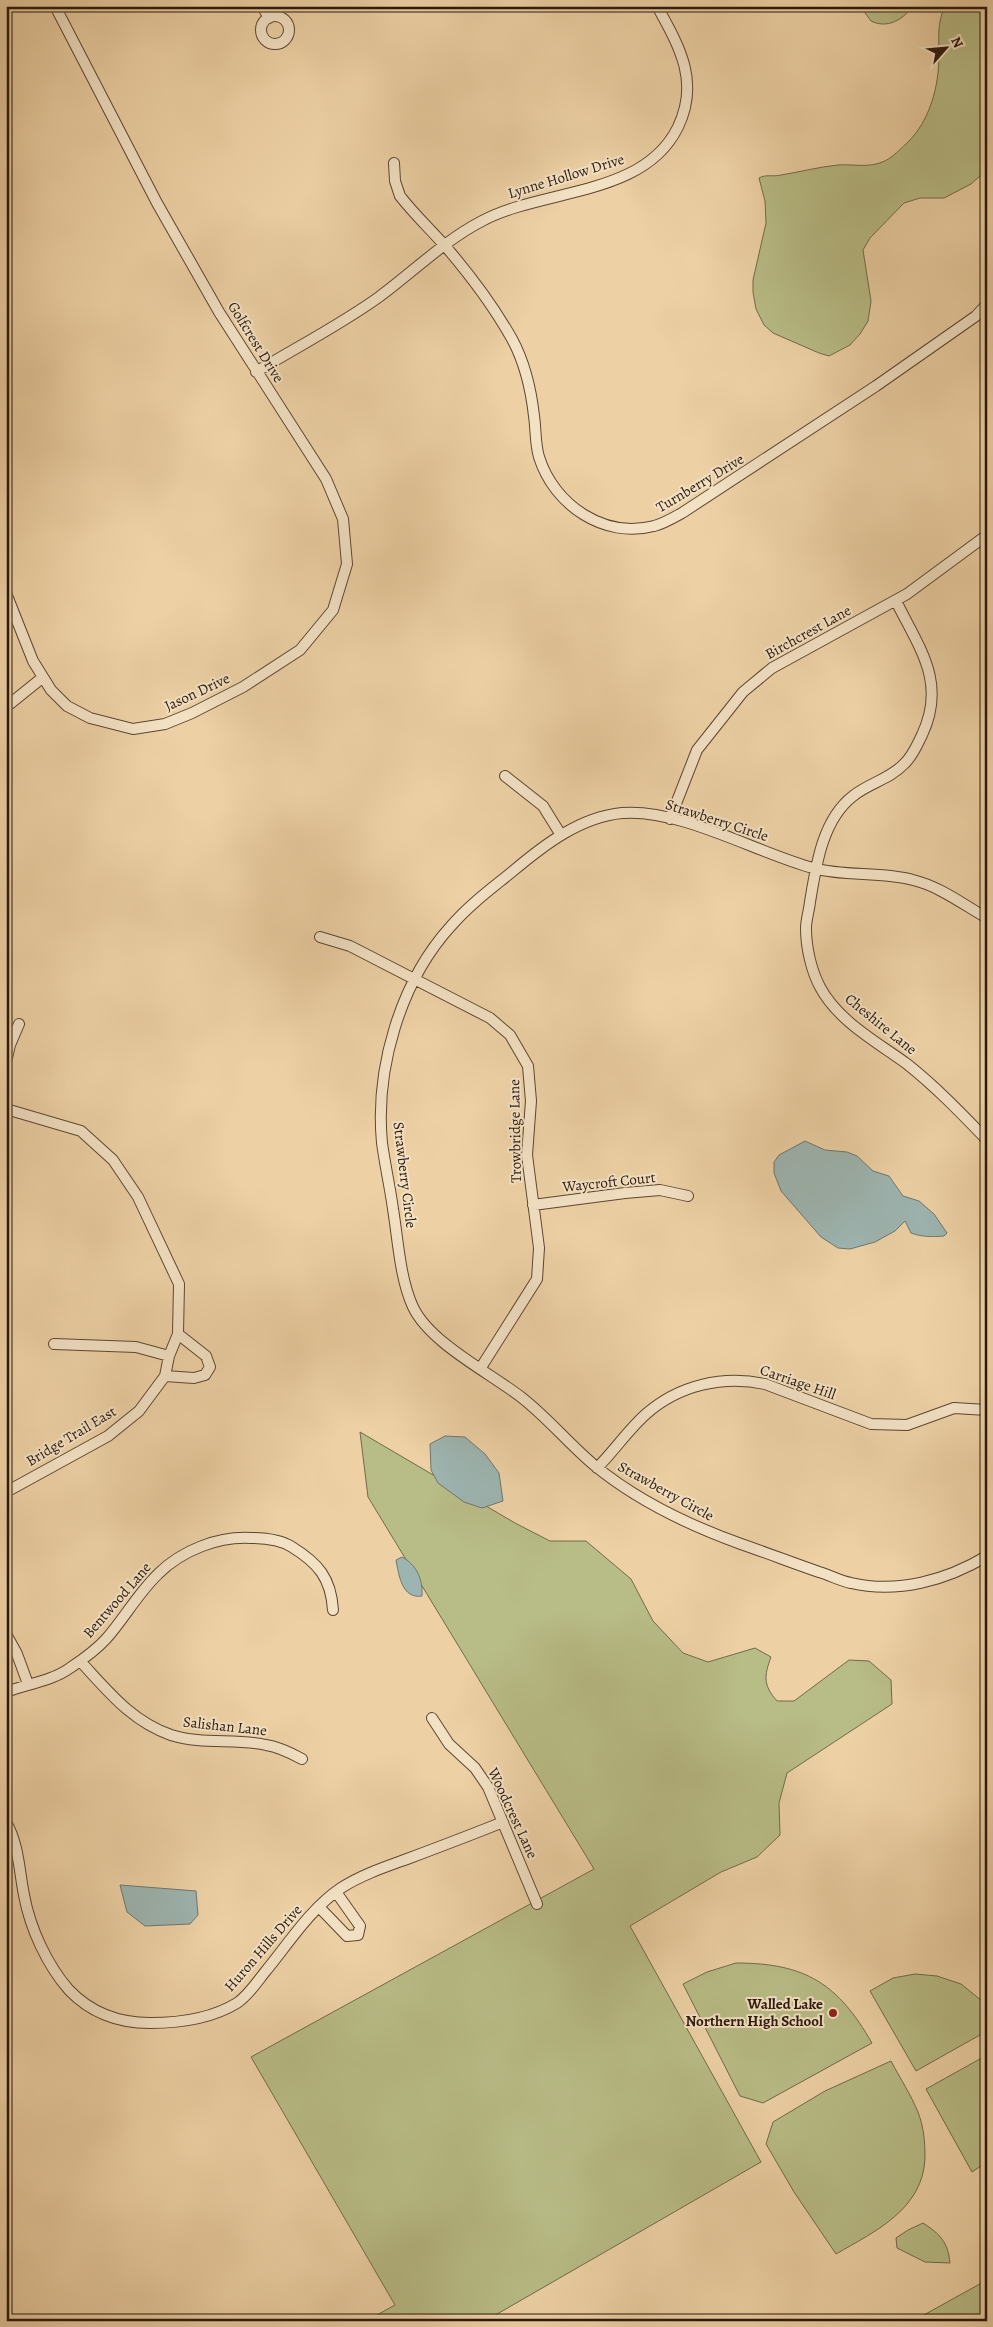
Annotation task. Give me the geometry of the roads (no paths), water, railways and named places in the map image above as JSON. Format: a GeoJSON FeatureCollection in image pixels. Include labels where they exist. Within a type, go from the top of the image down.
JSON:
{"type":"FeatureCollection","features":[{"type":"Feature","properties":{"kind":"street","name":"Golfcrest Drive"},"geometry":{"type":"LineString","coordinates":[[55,6],[158,203],[219,312],[326,479],[336,499],[344,527],[347,564],[333,610],[318,631],[300,650],[259,677]]}},
{"type":"Feature","properties":{"kind":"street"},"geometry":{"type":"LineString","coordinates":[[262,6],[269,18]]}},
{"type":"Feature","properties":{"kind":"street","name":"Lynne Hollow Drive"},"geometry":{"type":"LineString","coordinates":[[256,372],[348,317],[393,287],[445,246],[483,220],[515,207],[622,177],[638,170],[660,154],[673,138],[682,119],[687,76],[674,34],[657,6]]}},
{"type":"Feature","properties":{"kind":"street","name":"Turnberry Drive"},"geometry":{"type":"LineString","coordinates":[[394,162],[395,181],[400,196],[476,284],[516,348],[525,369],[531,394],[538,456],[550,481],[563,499],[586,517],[608,526],[630,530],[655,526],[704,500],[907,365],[976,316],[987,304]]}},
{"type":"Feature","properties":{"kind":"street","name":"Birchcrest Lane"},"geometry":{"type":"LineString","coordinates":[[670,818],[697,750],[743,692],[772,668],[896,602],[987,535]]}},
{"type":"Feature","properties":{"kind":"street","name":"Jason Drive"},"geometry":{"type":"LineString","coordinates":[[6,593],[30,654],[42,678],[67,706],[90,718],[133,729],[165,724],[192,713],[259,677]]}},
{"type":"Feature","properties":{"kind":"street","name":"Cheshire Lane"},"geometry":{"type":"LineString","coordinates":[[896,602],[930,671],[932,695],[928,723],[915,750],[906,763],[896,771],[853,795],[839,810],[825,835],[815,869],[806,928],[812,968],[820,988],[847,1020],[945,1096],[987,1140]]}},
{"type":"Feature","properties":{"kind":"street"},"geometry":{"type":"LineString","coordinates":[[6,706],[42,678]]}},
{"type":"Feature","properties":{"kind":"street"},"geometry":{"type":"LineString","coordinates":[[505,776],[543,806],[560,835]]}},
{"type":"Feature","properties":{"kind":"street","name":"Strawberry Circle"},"geometry":{"type":"LineString","coordinates":[[987,918],[946,894],[915,880],[815,869],[718,833],[670,818],[647,814],[621,813],[589,822],[560,835],[531,856],[470,906],[447,930],[433,949],[404,1001],[386,1057],[382,1101],[382,1142],[402,1270],[413,1308],[441,1340],[518,1394],[597,1468],[625,1489],[712,1534],[852,1583],[886,1586],[938,1580],[961,1571],[987,1556]]}},
{"type":"Feature","properties":{"kind":"street","name":"Trowbridge Lane"},"geometry":{"type":"LineString","coordinates":[[320,937],[350,946],[490,1018],[510,1035],[521,1050],[528,1066],[530,1128],[527,1155],[540,1248],[537,1279],[480,1368]]}},
{"type":"Feature","properties":{"kind":"street"},"geometry":{"type":"LineString","coordinates":[[6,1062],[10,1045],[19,1024]]}},
{"type":"Feature","properties":{"kind":"street","name":"Bridge Trail East"},"geometry":{"type":"LineString","coordinates":[[6,1109],[81,1131],[114,1160],[138,1197],[179,1284],[178,1334],[169,1356],[165,1376],[139,1411],[108,1436],[6,1492]]}},
{"type":"Feature","properties":{"kind":"street","name":"Waycroft Court"},"geometry":{"type":"LineString","coordinates":[[533,1205],[660,1190],[688,1196]]}},
{"type":"Feature","properties":{"kind":"street"},"geometry":{"type":"LineString","coordinates":[[165,1376],[194,1378],[205,1375],[210,1367],[206,1356],[178,1334]]}},
{"type":"Feature","properties":{"kind":"street"},"geometry":{"type":"LineString","coordinates":[[54,1344],[136,1347],[169,1356]]}},
{"type":"Feature","properties":{"kind":"street","name":"Carriage Hill"},"geometry":{"type":"LineString","coordinates":[[597,1468],[645,1415],[663,1401],[687,1389],[707,1383],[747,1380],[765,1384],[871,1424],[888,1426],[907,1425],[954,1408],[987,1410]]}},
{"type":"Feature","properties":{"kind":"street","name":"Bentwood Lane"},"geometry":{"type":"LineString","coordinates":[[6,1692],[46,1680],[68,1670],[105,1640],[158,1573],[178,1559],[206,1545],[233,1537],[262,1538],[288,1545],[311,1559],[325,1576],[332,1596],[333,1610]]}},
{"type":"Feature","properties":{"kind":"street"},"geometry":{"type":"LineString","coordinates":[[6,1634],[28,1684]]}},
{"type":"Feature","properties":{"kind":"street","name":"Salishan Lane"},"geometry":{"type":"LineString","coordinates":[[80,1661],[131,1714],[152,1727],[172,1735],[191,1739],[266,1744],[302,1759]]}},
{"type":"Feature","properties":{"kind":"street","name":"Woodcrest Lane"},"geometry":{"type":"LineString","coordinates":[[432,1718],[448,1744],[475,1768],[488,1787],[537,1904]]}},
{"type":"Feature","properties":{"kind":"street","name":"Huron Hills Drive"},"geometry":{"type":"LineString","coordinates":[[6,1822],[15,1840],[24,1897],[31,1925],[42,1947],[69,1989],[86,2005],[102,2015],[134,2023],[163,2023],[204,2018],[239,2002],[305,1921],[336,1892],[378,1870],[502,1822]]}},
{"type":"Feature","properties":{"kind":"street"},"geometry":{"type":"LineString","coordinates":[[319,1908],[348,1936],[358,1936],[360,1926],[336,1892]]}},
{"type":"Feature","properties":{"kind":"water"},"geometry":{"type":"Polygon","coordinates":[[[805,1141],[825,1150],[847,1152],[857,1156],[873,1171],[889,1176],[903,1196],[919,1201],[934,1214],[947,1233],[944,1236],[936,1237],[911,1233],[905,1221],[895,1231],[875,1242],[850,1249],[838,1248],[821,1237],[781,1191],[774,1173],[774,1162],[779,1155],[805,1141]]]}},
{"type":"Feature","properties":{"kind":"water"},"geometry":{"type":"Polygon","coordinates":[[[445,1436],[465,1437],[485,1454],[499,1473],[503,1501],[482,1508],[464,1502],[438,1483],[431,1470],[430,1444],[445,1436]]]}},
{"type":"Feature","properties":{"kind":"water"},"geometry":{"type":"Polygon","coordinates":[[[402,1557],[412,1564],[418,1574],[422,1596],[410,1594],[403,1585],[396,1560],[402,1557]]]}},
{"type":"Feature","properties":{"kind":"water"},"geometry":{"type":"Polygon","coordinates":[[[120,1885],[196,1891],[198,1915],[190,1924],[145,1926],[127,1912],[120,1885]]]}},
{"type":"Feature","properties":{"kind":"place","name":"Walled Lake Northern High School"},"geometry":{"type":"Point","coordinates":[833,2013]}}]}
